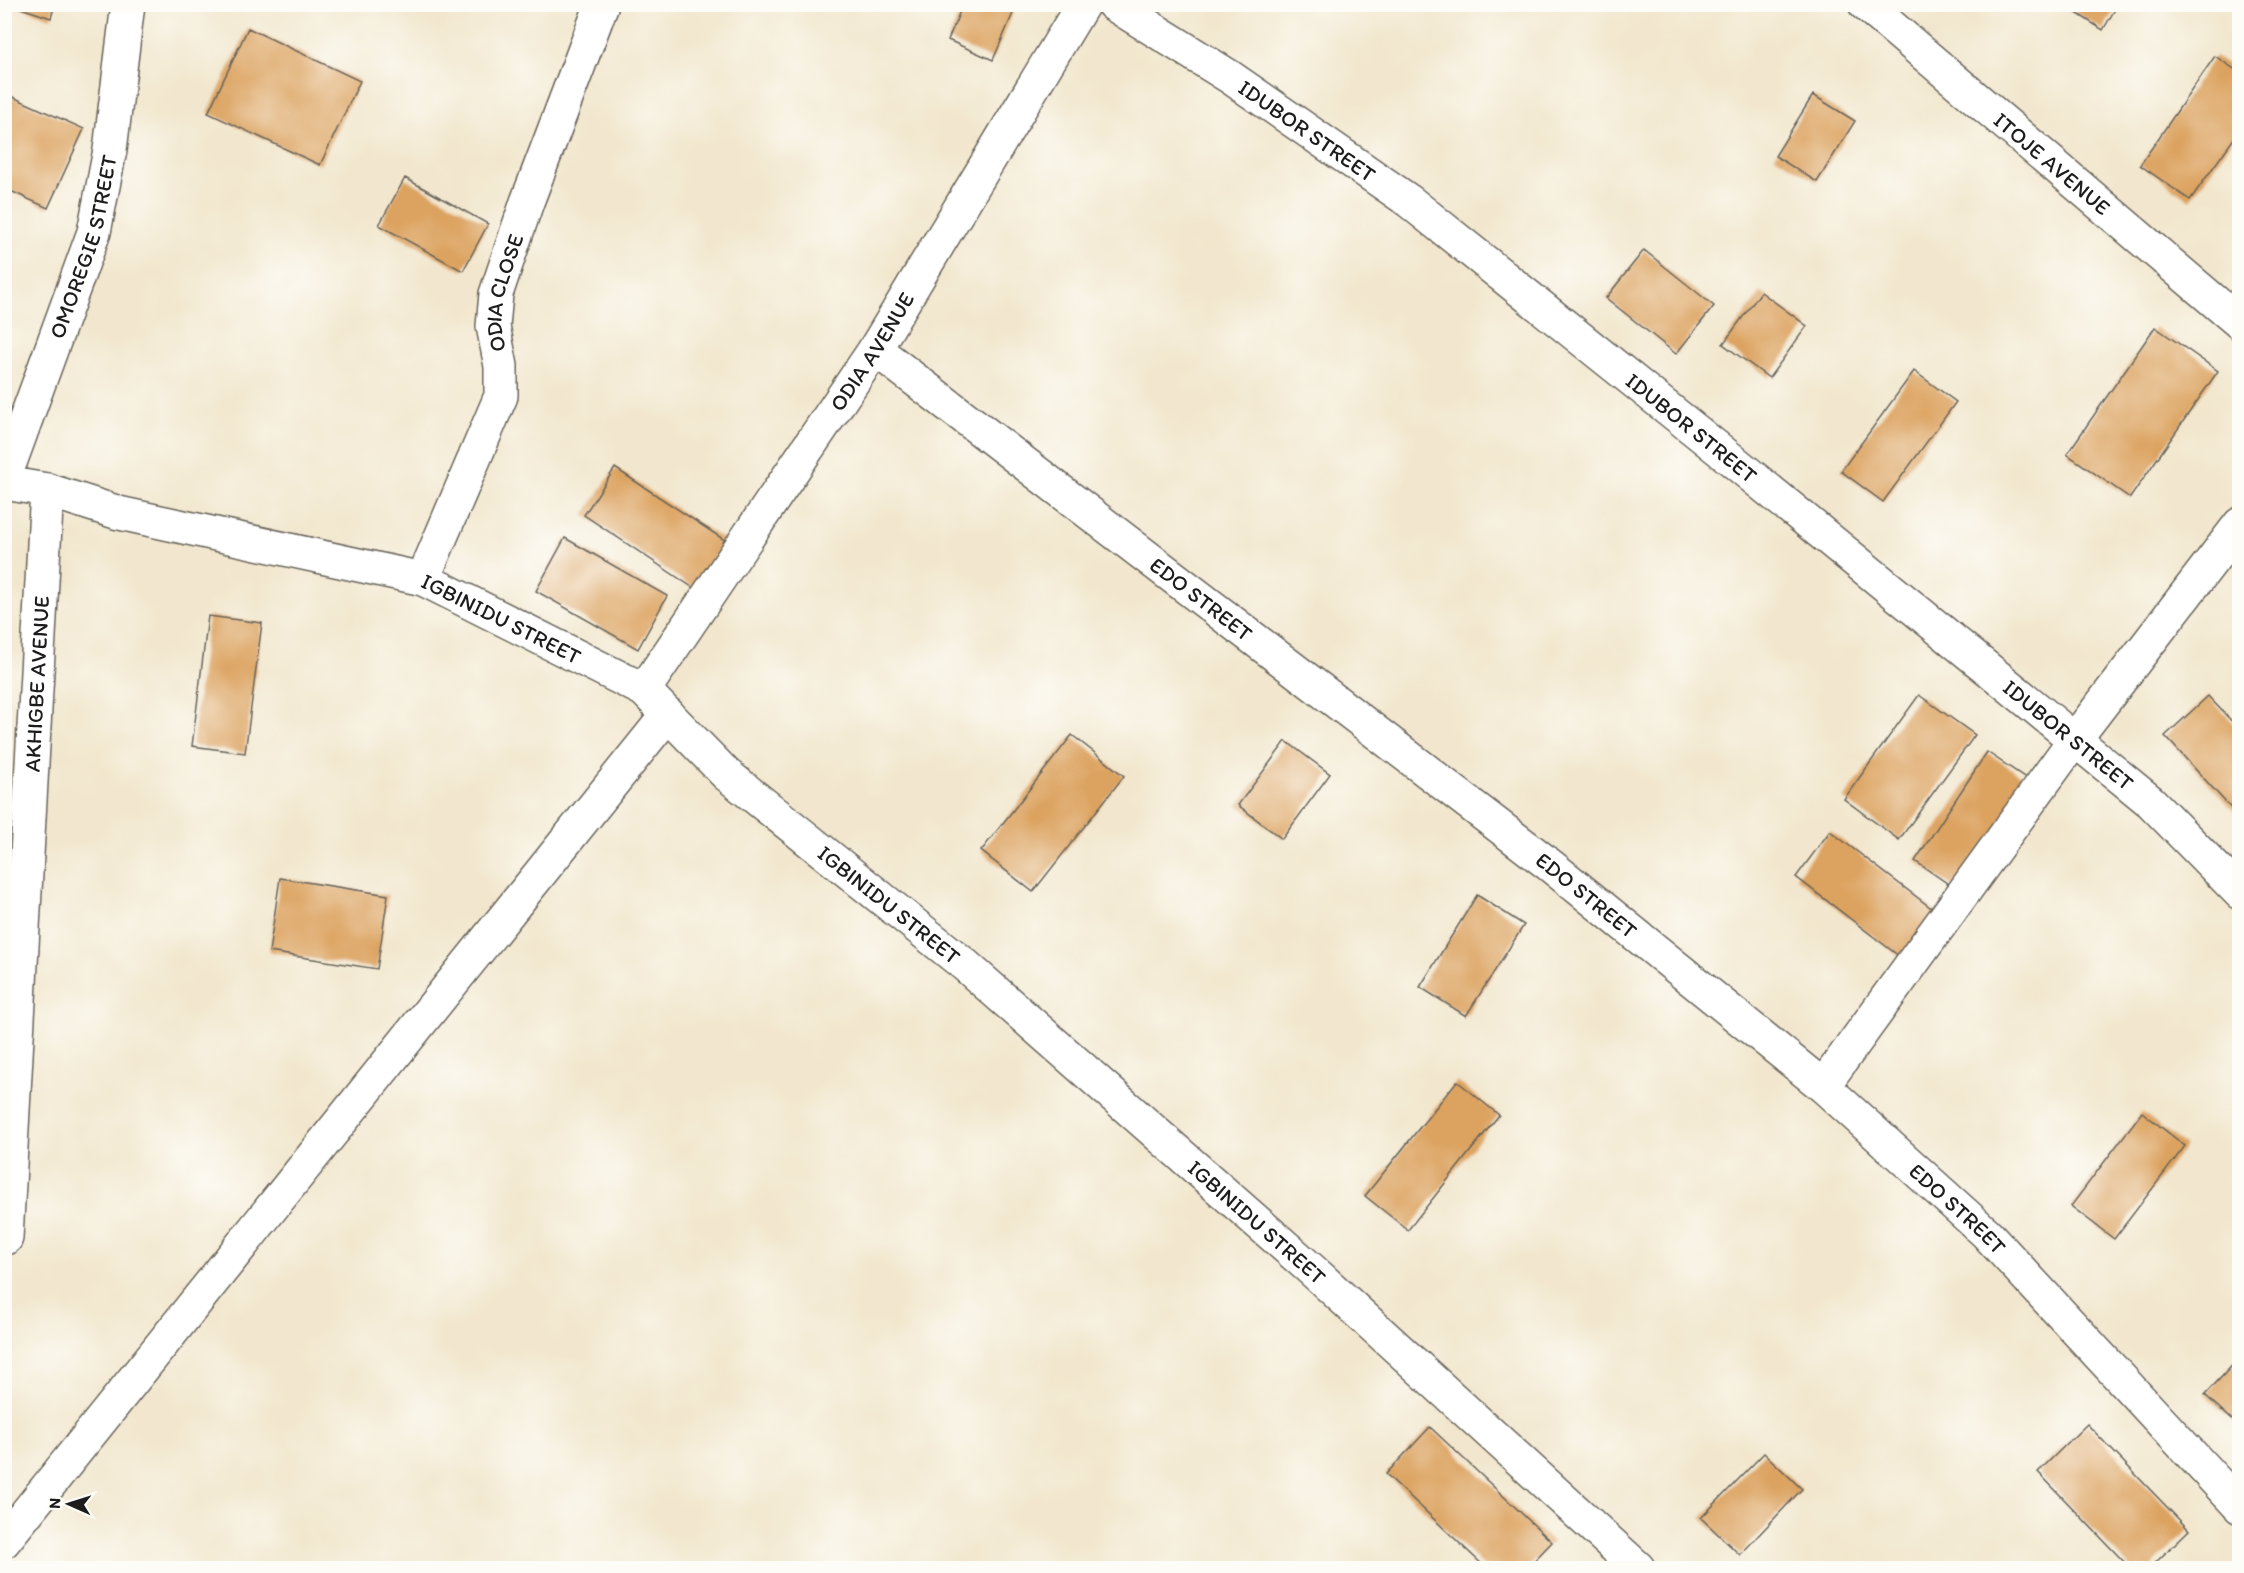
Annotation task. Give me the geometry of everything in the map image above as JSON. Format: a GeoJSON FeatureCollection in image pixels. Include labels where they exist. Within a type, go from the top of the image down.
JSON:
{"type":"FeatureCollection","features":[{"type":"Feature","properties":{"kind":"street","name":"OMOREGIE STREET"},"geometry":{"type":"LineString","coordinates":[[4,481],[94,232],[110,150],[128,4]]}},
{"type":"Feature","properties":{"kind":"street","name":"ODIA CLOSE"},"geometry":{"type":"LineString","coordinates":[[423,579],[501,396],[501,366],[493,326],[496,294],[527,202],[602,4]]}},
{"type":"Feature","properties":{"kind":"street","name":"ODIA AVENUE"},"geometry":{"type":"LineString","coordinates":[[644,690],[875,349],[1083,4]]}},
{"type":"Feature","properties":{"kind":"street","name":"IDUBOR STREET"},"geometry":{"type":"LineString","coordinates":[[1113,4],[1230,77],[1409,201],[2151,802],[2240,892]]}},
{"type":"Feature","properties":{"kind":"street","name":"ITOJE AVENUE"},"geometry":{"type":"LineString","coordinates":[[1865,4],[2240,323]]}},
{"type":"Feature","properties":{"kind":"street","name":"EDO STREET"},"geometry":{"type":"LineString","coordinates":[[875,349],[1542,859],[1823,1086],[1986,1233],[2240,1507]]}},
{"type":"Feature","properties":{"kind":"street","name":"IGBINIDU STREET"},"geometry":{"type":"LineString","coordinates":[[4,481],[47,490],[119,513],[423,579],[644,690],[726,774],[965,965],[1295,1255],[1638,1569]]}},
{"type":"Feature","properties":{"kind":"street","name":"AKHIGBE AVENUE"},"geometry":{"type":"LineString","coordinates":[[6,1238],[47,490]]}},
{"type":"Feature","properties":{"kind":"street"},"geometry":{"type":"LineString","coordinates":[[1823,1086],[2075,739],[2240,524]]}},
{"type":"Feature","properties":{"kind":"street"},"geometry":{"type":"LineString","coordinates":[[4,1541],[668,714]]}},
{"type":"Feature","properties":{"kind":"building"},"geometry":{"type":"Polygon","coordinates":[[[9,4],[55,4],[51,18],[9,4]]]}},
{"type":"Feature","properties":{"kind":"building"},"geometry":{"type":"Polygon","coordinates":[[[963,4],[1017,4],[993,60],[948,40],[963,4]]]}},
{"type":"Feature","properties":{"kind":"building"},"geometry":{"type":"Polygon","coordinates":[[[2073,4],[2118,4],[2103,30],[2070,9],[2073,4]]]}},
{"type":"Feature","properties":{"kind":"building"},"geometry":{"type":"Polygon","coordinates":[[[248,28],[360,81],[320,165],[208,113],[248,28]]]}},
{"type":"Feature","properties":{"kind":"building"},"geometry":{"type":"Polygon","coordinates":[[[2215,56],[2240,73],[2240,130],[2190,200],[2140,165],[2215,56]]]}},
{"type":"Feature","properties":{"kind":"building"},"geometry":{"type":"Polygon","coordinates":[[[4,93],[84,129],[48,208],[4,188],[4,93]]]}},
{"type":"Feature","properties":{"kind":"building"},"geometry":{"type":"Polygon","coordinates":[[[1813,95],[1855,121],[1817,182],[1775,156],[1813,95]]]}},
{"type":"Feature","properties":{"kind":"building"},"geometry":{"type":"Polygon","coordinates":[[[405,178],[488,224],[463,271],[379,225],[405,178]]]}},
{"type":"Feature","properties":{"kind":"building"},"geometry":{"type":"Polygon","coordinates":[[[1644,250],[1714,306],[1676,354],[1606,298],[1644,250]]]}},
{"type":"Feature","properties":{"kind":"building"},"geometry":{"type":"Polygon","coordinates":[[[1761,292],[1807,326],[1769,378],[1723,344],[1761,292]]]}},
{"type":"Feature","properties":{"kind":"building"},"geometry":{"type":"Polygon","coordinates":[[[2155,327],[2218,371],[2130,498],[2067,454],[2155,327]]]}},
{"type":"Feature","properties":{"kind":"building"},"geometry":{"type":"Polygon","coordinates":[[[1914,371],[1956,402],[1883,502],[1841,471],[1914,371]]]}},
{"type":"Feature","properties":{"kind":"building"},"geometry":{"type":"Polygon","coordinates":[[[615,468],[726,541],[695,589],[584,515],[615,468]]]}},
{"type":"Feature","properties":{"kind":"building"},"geometry":{"type":"Polygon","coordinates":[[[565,538],[667,596],[638,649],[536,591],[565,538]]]}},
{"type":"Feature","properties":{"kind":"building"},"geometry":{"type":"Polygon","coordinates":[[[208,616],[262,623],[245,753],[192,746],[208,616]]]}},
{"type":"Feature","properties":{"kind":"building"},"geometry":{"type":"Polygon","coordinates":[[[1919,695],[1975,735],[1899,840],[1844,799],[1919,695]]]}},
{"type":"Feature","properties":{"kind":"building"},"geometry":{"type":"Polygon","coordinates":[[[2208,696],[2240,730],[2240,818],[2165,736],[2208,696]]]}},
{"type":"Feature","properties":{"kind":"building"},"geometry":{"type":"Polygon","coordinates":[[[1072,735],[1124,776],[1033,892],[981,851],[1072,735]]]}},
{"type":"Feature","properties":{"kind":"building"},"geometry":{"type":"Polygon","coordinates":[[[1286,741],[1330,774],[1282,839],[1238,805],[1286,741]]]}},
{"type":"Feature","properties":{"kind":"building"},"geometry":{"type":"Polygon","coordinates":[[[1987,752],[2036,785],[1963,894],[1915,861],[1987,752]]]}},
{"type":"Feature","properties":{"kind":"building"},"geometry":{"type":"Polygon","coordinates":[[[1830,831],[1939,914],[1904,960],[1796,877],[1830,831]]]}},
{"type":"Feature","properties":{"kind":"building"},"geometry":{"type":"Polygon","coordinates":[[[280,878],[388,895],[377,969],[269,952],[280,878]]]}},
{"type":"Feature","properties":{"kind":"building"},"geometry":{"type":"Polygon","coordinates":[[[1477,895],[1524,925],[1466,1016],[1420,987],[1477,895]]]}},
{"type":"Feature","properties":{"kind":"building"},"geometry":{"type":"Polygon","coordinates":[[[1457,1081],[1499,1115],[1408,1230],[1365,1196],[1457,1081]]]}},
{"type":"Feature","properties":{"kind":"building"},"geometry":{"type":"Polygon","coordinates":[[[2142,1112],[2185,1146],[2114,1239],[2071,1206],[2142,1112]]]}},
{"type":"Feature","properties":{"kind":"building"},"geometry":{"type":"Polygon","coordinates":[[[2240,1357],[2240,1427],[2205,1395],[2240,1357]]]}},
{"type":"Feature","properties":{"kind":"building"},"geometry":{"type":"Polygon","coordinates":[[[2087,1424],[2189,1530],[2150,1568],[2130,1568],[2038,1472],[2087,1424]]]}},
{"type":"Feature","properties":{"kind":"building"},"geometry":{"type":"Polygon","coordinates":[[[1430,1427],[1552,1542],[1527,1568],[1486,1568],[1386,1474],[1430,1427]]]}},
{"type":"Feature","properties":{"kind":"building"},"geometry":{"type":"Polygon","coordinates":[[[1764,1453],[1802,1489],[1740,1555],[1701,1518],[1764,1453]]]}}]}
